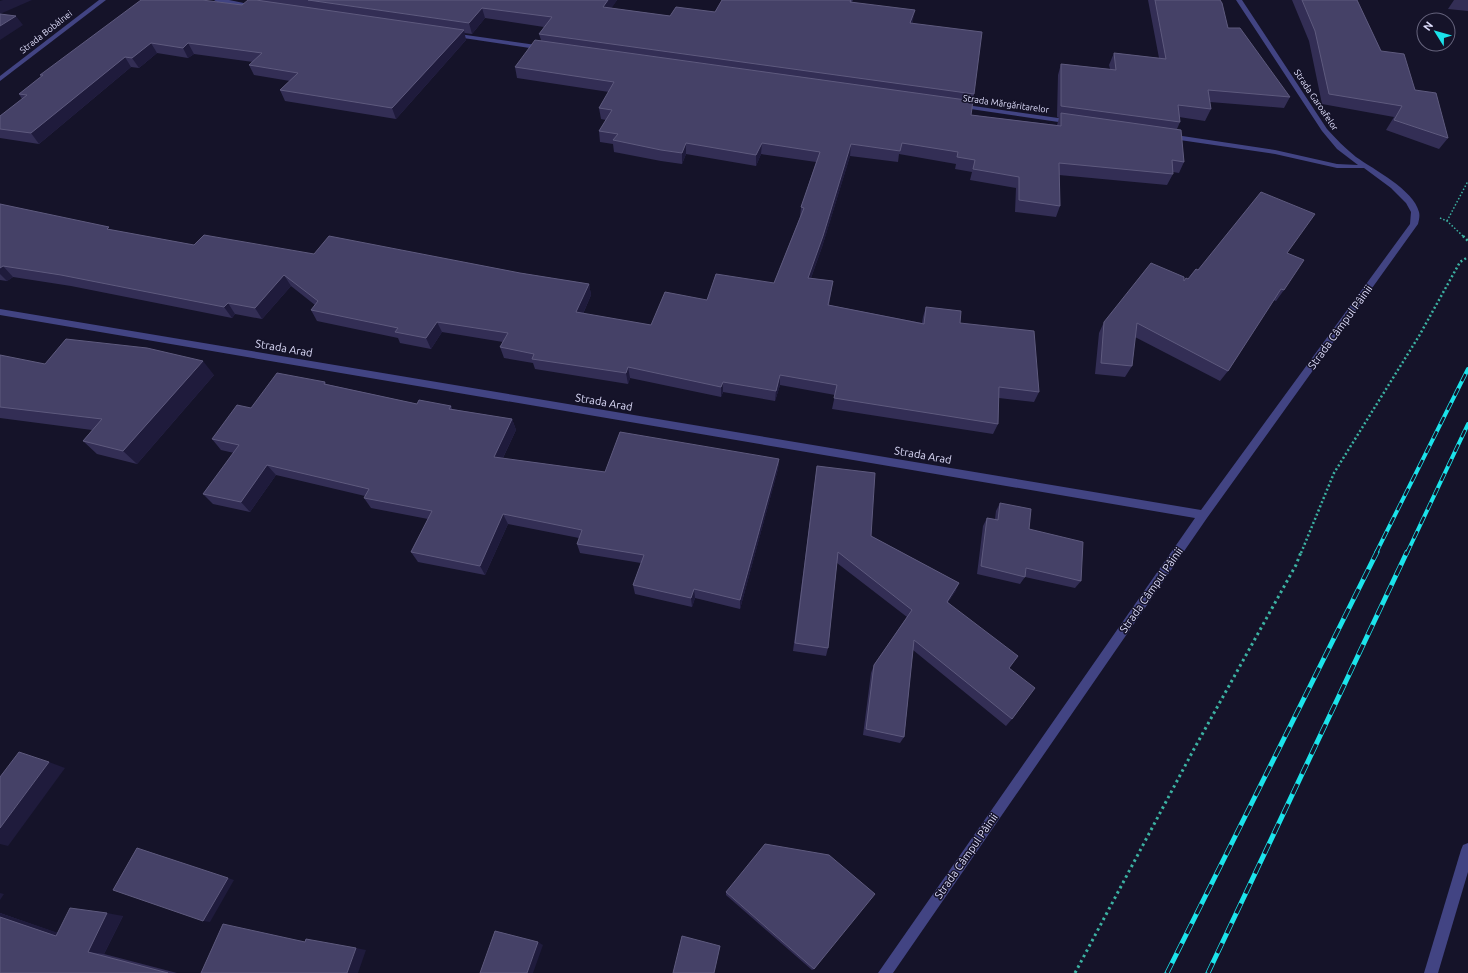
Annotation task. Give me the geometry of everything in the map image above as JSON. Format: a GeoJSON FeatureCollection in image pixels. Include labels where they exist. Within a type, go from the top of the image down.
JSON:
{"type":"FeatureCollection","features":[{"type":"Feature","properties":{"kind":"street","name":"Strada Bobâlnei"},"geometry":{"type":"LineString","coordinates":[[0,79],[103,0]]}},
{"type":"Feature","properties":{"kind":"street"},"geometry":{"type":"LineString","coordinates":[[217,0],[264,7]]}},
{"type":"Feature","properties":{"kind":"street","name":"Strada Garoafelor"},"geometry":{"type":"LineString","coordinates":[[1239,0],[1324,130],[1346,153],[1402,193],[1414,209]]}},
{"type":"Feature","properties":{"kind":"street"},"geometry":{"type":"LineString","coordinates":[[445,34],[547,49]]}},
{"type":"Feature","properties":{"kind":"street","name":"Strada Mărgăritarelor"},"geometry":{"type":"LineString","coordinates":[[949,105],[1082,124]]}},
{"type":"Feature","properties":{"kind":"street"},"geometry":{"type":"LineString","coordinates":[[1159,135],[1252,148],[1342,166],[1358,168],[1365,166]]}},
{"type":"Feature","properties":{"kind":"street","name":"Strada Câmpul Pâinii"},"geometry":{"type":"LineString","coordinates":[[885,973],[1203,515],[1403,240],[1414,224],[1416,217],[1414,209]]}},
{"type":"Feature","properties":{"kind":"street","name":"Strada Arad"},"geometry":{"type":"LineString","coordinates":[[0,312],[1203,515]]}},
{"type":"Feature","properties":{"kind":"street"},"geometry":{"type":"LineString","coordinates":[[1431,973],[1468,850]]}},
{"type":"Feature","properties":{"kind":"path"},"geometry":{"type":"LineString","coordinates":[[1447,221],[1468,181]]}},
{"type":"Feature","properties":{"kind":"path"},"geometry":{"type":"LineString","coordinates":[[1414,209],[1447,221],[1468,241]]}},
{"type":"Feature","properties":{"kind":"path"},"geometry":{"type":"LineString","coordinates":[[1076,973],[1194,749],[1296,565],[1334,473],[1419,336],[1460,262],[1468,257]]}},
{"type":"Feature","properties":{"kind":"building"},"geometry":{"type":"Polygon","coordinates":[[[141,0],[202,0],[242,5],[248,0],[256,0],[464,30],[392,108],[280,90],[298,73],[249,65],[262,53],[188,43],[183,48],[151,43],[132,58],[125,57],[31,133],[0,129],[0,116],[27,95],[19,94],[43,75],[40,75],[141,0]]]}},
{"type":"Feature","properties":{"kind":"building"},"geometry":{"type":"Polygon","coordinates":[[[308,0],[608,0],[603,7],[670,16],[676,7],[715,12],[722,0],[851,0],[850,2],[915,10],[910,23],[982,32],[974,94],[539,34],[552,17],[482,8],[469,23],[308,0]]]}},
{"type":"Feature","properties":{"kind":"building"},"geometry":{"type":"Polygon","coordinates":[[[1155,0],[1220,0],[1228,28],[1240,28],[1290,97],[1208,90],[1211,109],[1178,105],[1180,122],[1061,106],[1061,64],[1116,70],[1114,53],[1166,59],[1155,0]]]}},
{"type":"Feature","properties":{"kind":"building"},"geometry":{"type":"Polygon","coordinates":[[[1302,0],[1357,0],[1381,51],[1404,54],[1415,90],[1436,93],[1448,138],[1394,120],[1402,106],[1329,94],[1315,31],[1302,0]]]}},
{"type":"Feature","properties":{"kind":"building"},"geometry":{"type":"Polygon","coordinates":[[[0,14],[16,16],[0,26],[0,14]]]}},
{"type":"Feature","properties":{"kind":"building"},"geometry":{"type":"Polygon","coordinates":[[[535,40],[973,101],[971,115],[1061,126],[1061,113],[1181,130],[1184,162],[1172,160],[1173,174],[1059,163],[1060,206],[1019,200],[1019,177],[973,169],[975,160],[957,157],[958,152],[902,143],[900,151],[851,144],[823,236],[808,278],[833,281],[828,305],[924,324],[926,307],[961,311],[960,323],[1034,331],[1039,392],[999,387],[998,424],[834,398],[837,385],[780,375],[776,391],[723,382],[721,387],[628,367],[626,373],[532,359],[534,354],[500,347],[508,333],[437,322],[426,338],[395,332],[398,328],[311,310],[318,301],[284,275],[255,308],[228,303],[224,307],[61,275],[3,266],[0,268],[0,204],[109,227],[107,229],[194,245],[204,235],[314,254],[329,236],[520,273],[589,284],[576,312],[651,325],[665,292],[707,300],[716,274],[774,283],[804,208],[801,207],[820,152],[762,143],[756,155],[686,143],[682,153],[613,140],[618,134],[599,131],[612,110],[599,108],[614,82],[515,67],[535,40]]]}},
{"type":"Feature","properties":{"kind":"building"},"geometry":{"type":"Polygon","coordinates":[[[1261,192],[1315,214],[1287,253],[1304,260],[1284,290],[1281,289],[1228,371],[1137,323],[1132,366],[1101,363],[1104,322],[1151,263],[1184,277],[1184,281],[1186,278],[1188,279],[1196,269],[1198,270],[1261,192]]]}},
{"type":"Feature","properties":{"kind":"building"},"geometry":{"type":"Polygon","coordinates":[[[66,339],[147,348],[203,361],[123,451],[83,441],[102,419],[0,407],[0,355],[45,364],[66,339]]]}},
{"type":"Feature","properties":{"kind":"building"},"geometry":{"type":"Polygon","coordinates":[[[277,373],[325,382],[324,384],[417,404],[419,400],[451,406],[449,409],[512,419],[494,457],[605,472],[620,432],[779,459],[740,600],[694,589],[691,598],[633,585],[644,555],[577,544],[582,530],[503,514],[480,566],[411,552],[432,511],[364,498],[369,489],[267,465],[241,502],[203,494],[239,445],[212,439],[237,405],[251,408],[277,373]]]}},
{"type":"Feature","properties":{"kind":"building"},"geometry":{"type":"Polygon","coordinates":[[[817,466],[875,473],[871,536],[959,583],[947,602],[1018,656],[1009,668],[1035,688],[1012,719],[914,640],[904,737],[866,729],[874,665],[912,610],[838,552],[828,648],[795,643],[817,466]]]}},
{"type":"Feature","properties":{"kind":"building"},"geometry":{"type":"Polygon","coordinates":[[[1000,503],[1031,509],[1029,529],[1083,542],[1081,581],[1026,568],[1025,577],[981,566],[987,518],[998,520],[1000,503]]]}},
{"type":"Feature","properties":{"kind":"building"},"geometry":{"type":"Polygon","coordinates":[[[19,752],[49,762],[0,828],[0,777],[19,752]]]}},
{"type":"Feature","properties":{"kind":"building"},"geometry":{"type":"Polygon","coordinates":[[[765,844],[829,855],[875,894],[814,969],[726,892],[765,844]]]}},
{"type":"Feature","properties":{"kind":"building"},"geometry":{"type":"Polygon","coordinates":[[[137,848],[228,878],[203,921],[113,890],[137,848]]]}},
{"type":"Feature","properties":{"kind":"building"},"geometry":{"type":"Polygon","coordinates":[[[70,908],[107,913],[88,952],[168,973],[0,973],[0,917],[56,936],[70,908]]]}},
{"type":"Feature","properties":{"kind":"building"},"geometry":{"type":"Polygon","coordinates":[[[223,924],[305,942],[306,939],[356,948],[347,973],[201,973],[223,924]]]}},
{"type":"Feature","properties":{"kind":"building"},"geometry":{"type":"Polygon","coordinates":[[[495,931],[538,942],[527,973],[480,973],[495,931]]]}},
{"type":"Feature","properties":{"kind":"building"},"geometry":{"type":"Polygon","coordinates":[[[682,936],[720,946],[714,973],[673,973],[682,936]]]}},
{"type":"Feature","properties":{"kind":"railway"},"geometry":{"type":"LineString","coordinates":[[1376,553],[1468,369]]}},
{"type":"Feature","properties":{"kind":"railway"},"geometry":{"type":"LineString","coordinates":[[1407,553],[1468,424]]}},
{"type":"Feature","properties":{"kind":"railway"},"geometry":{"type":"LineString","coordinates":[[1167,973],[1377,552]]}},
{"type":"Feature","properties":{"kind":"railway"},"geometry":{"type":"LineString","coordinates":[[1208,973],[1407,552]]}}]}
